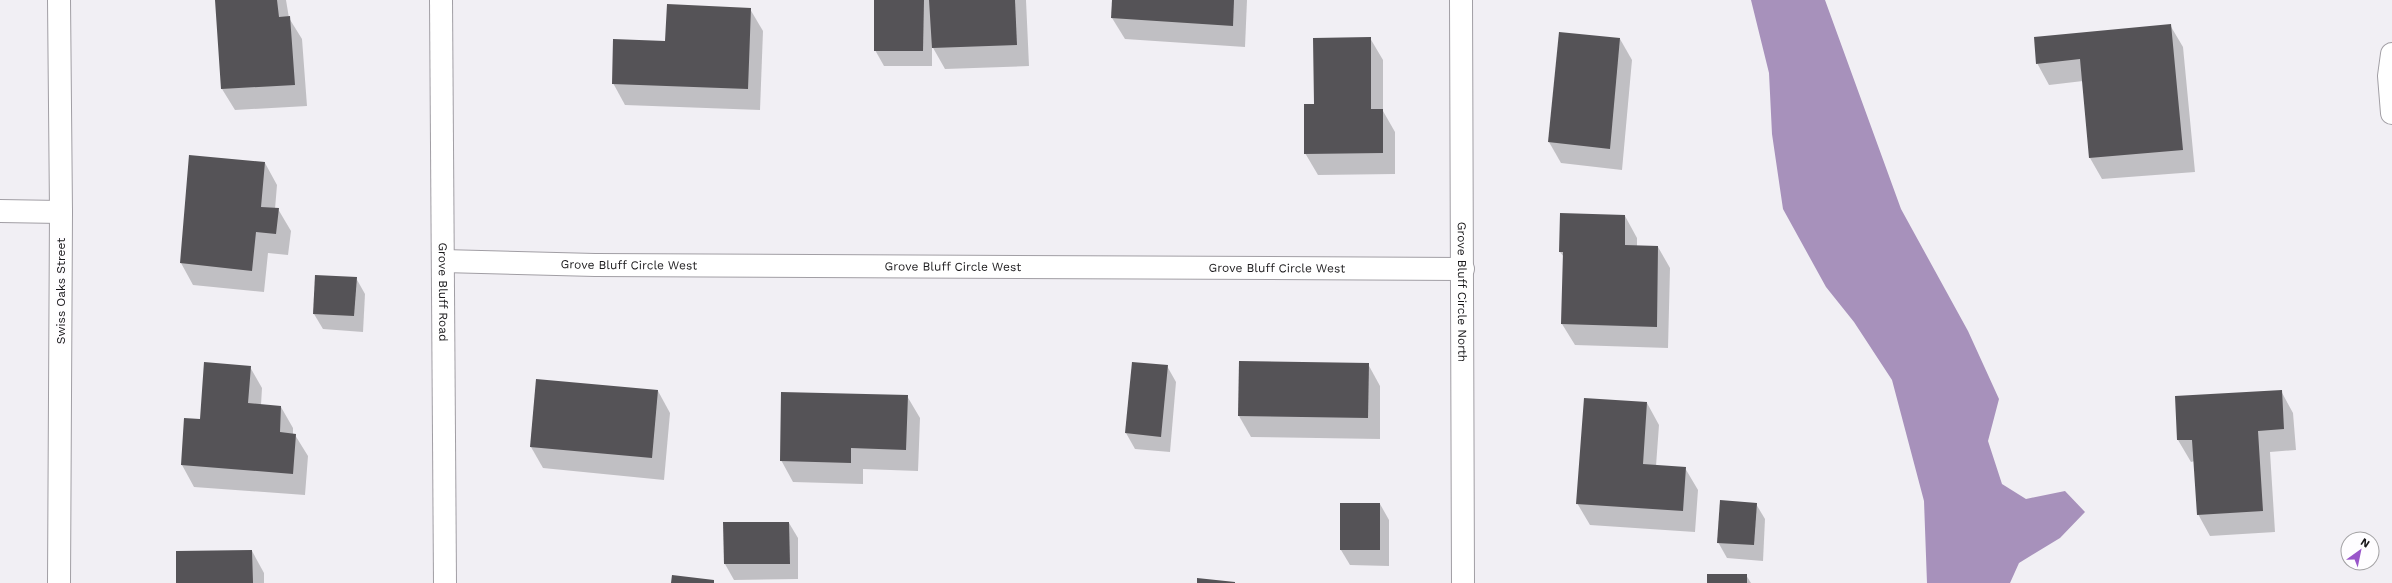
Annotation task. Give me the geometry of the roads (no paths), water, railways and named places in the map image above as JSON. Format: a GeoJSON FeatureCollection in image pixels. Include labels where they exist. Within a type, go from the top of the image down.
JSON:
{"type":"FeatureCollection","features":[{"type":"Feature","properties":{"kind":"street","name":"Swiss Oaks Street"},"geometry":{"type":"LineString","coordinates":[[59,0],[61,212],[59,583]]}},
{"type":"Feature","properties":{"kind":"street","name":"Grove Bluff Road"},"geometry":{"type":"LineString","coordinates":[[441,0],[445,583]]}},
{"type":"Feature","properties":{"kind":"street","name":"Grove Bluff Circle North"},"geometry":{"type":"LineString","coordinates":[[1461,0],[1464,269],[1463,583]]}},
{"type":"Feature","properties":{"kind":"street"},"geometry":{"type":"LineString","coordinates":[[2392,54],[2389,76],[2392,114]]}},
{"type":"Feature","properties":{"kind":"street"},"geometry":{"type":"LineString","coordinates":[[0,211],[61,212]]}},
{"type":"Feature","properties":{"kind":"street","name":"Grove Bluff Circle West"},"geometry":{"type":"LineString","coordinates":[[443,261],[595,265],[1464,269]]}}]}
